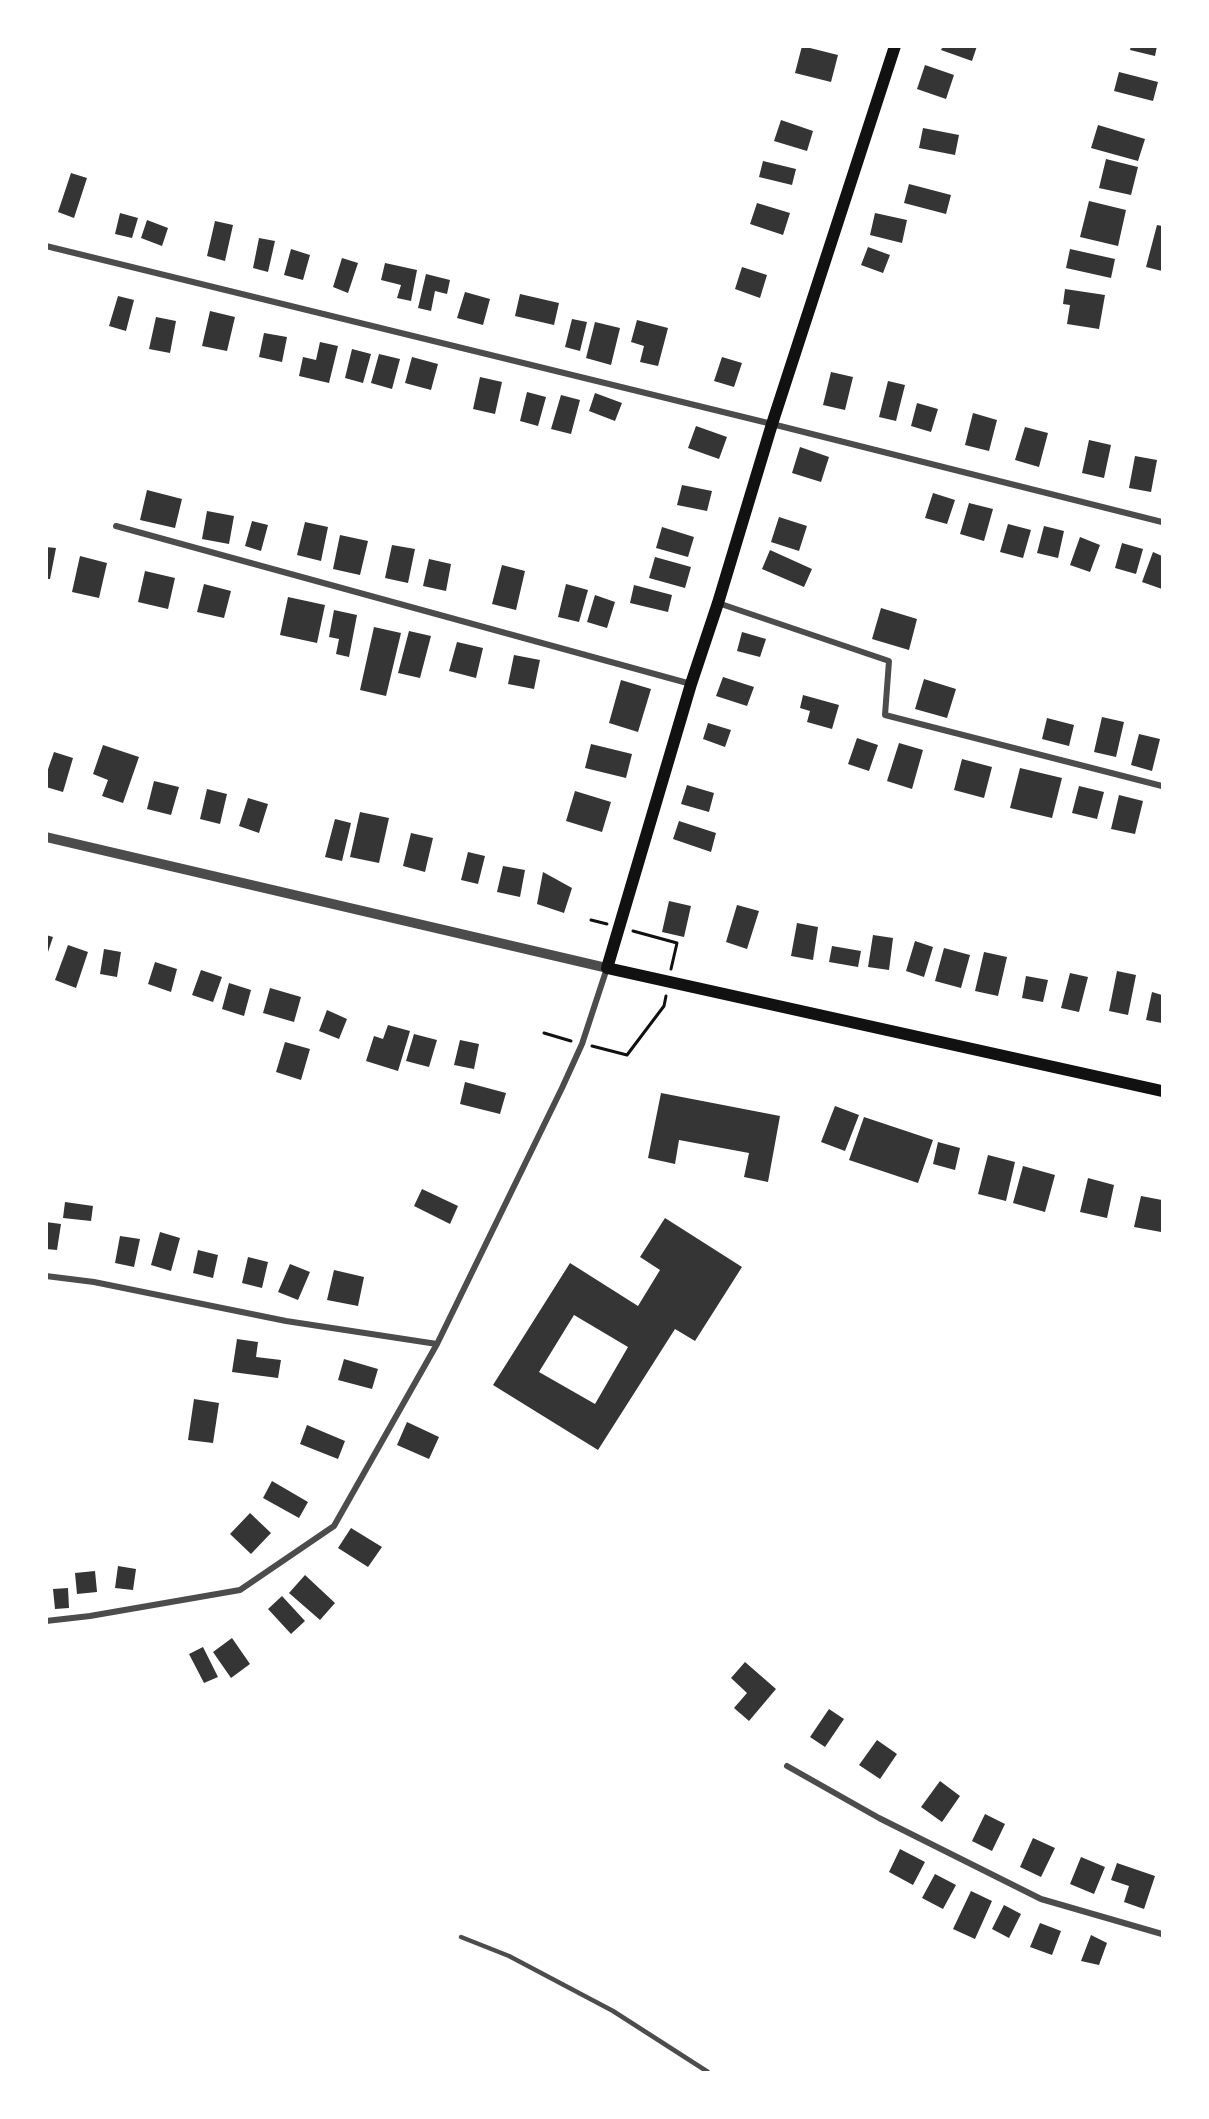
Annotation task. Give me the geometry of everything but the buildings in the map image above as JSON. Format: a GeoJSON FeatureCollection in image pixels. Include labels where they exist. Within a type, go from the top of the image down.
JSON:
{"type":"FeatureCollection","features":[{"type":"Feature","properties":{"kind":"main road"},"geometry":{"type":"LineString","coordinates":[[895,46],[772,424],[691,684],[607,968],[1162,1092]]}},
{"type":"Feature","properties":{"kind":"street"},"geometry":{"type":"LineString","coordinates":[[46,246],[1162,522]]}},
{"type":"Feature","properties":{"kind":"street"},"geometry":{"type":"LineString","coordinates":[[116,526],[691,684]]}},
{"type":"Feature","properties":{"kind":"street"},"geometry":{"type":"LineString","coordinates":[[718,603],[889,661],[885,715],[1162,786]]}},
{"type":"Feature","properties":{"kind":"street"},"geometry":{"type":"LineString","coordinates":[[46,837],[607,968],[582,1044],[562,1089],[437,1344],[334,1526],[240,1590],[90,1616],[46,1621]]}},
{"type":"Feature","properties":{"kind":"street"},"geometry":{"type":"LineString","coordinates":[[46,1276],[94,1282],[286,1321],[437,1344]]}},
{"type":"Feature","properties":{"kind":"street"},"geometry":{"type":"LineString","coordinates":[[788,1766],[879,1818],[1041,1899],[1162,1934]]}},
{"type":"Feature","properties":{"kind":"lane"},"geometry":{"type":"LineString","coordinates":[[461,1936],[509,1956],[613,2011],[708,2073]]}},
{"type":"Feature","properties":{"kind":"path"},"geometry":{"type":"LineString","coordinates":[[544,1034],[627,1055],[664,1006],[676,943],[591,920]]}}]}
